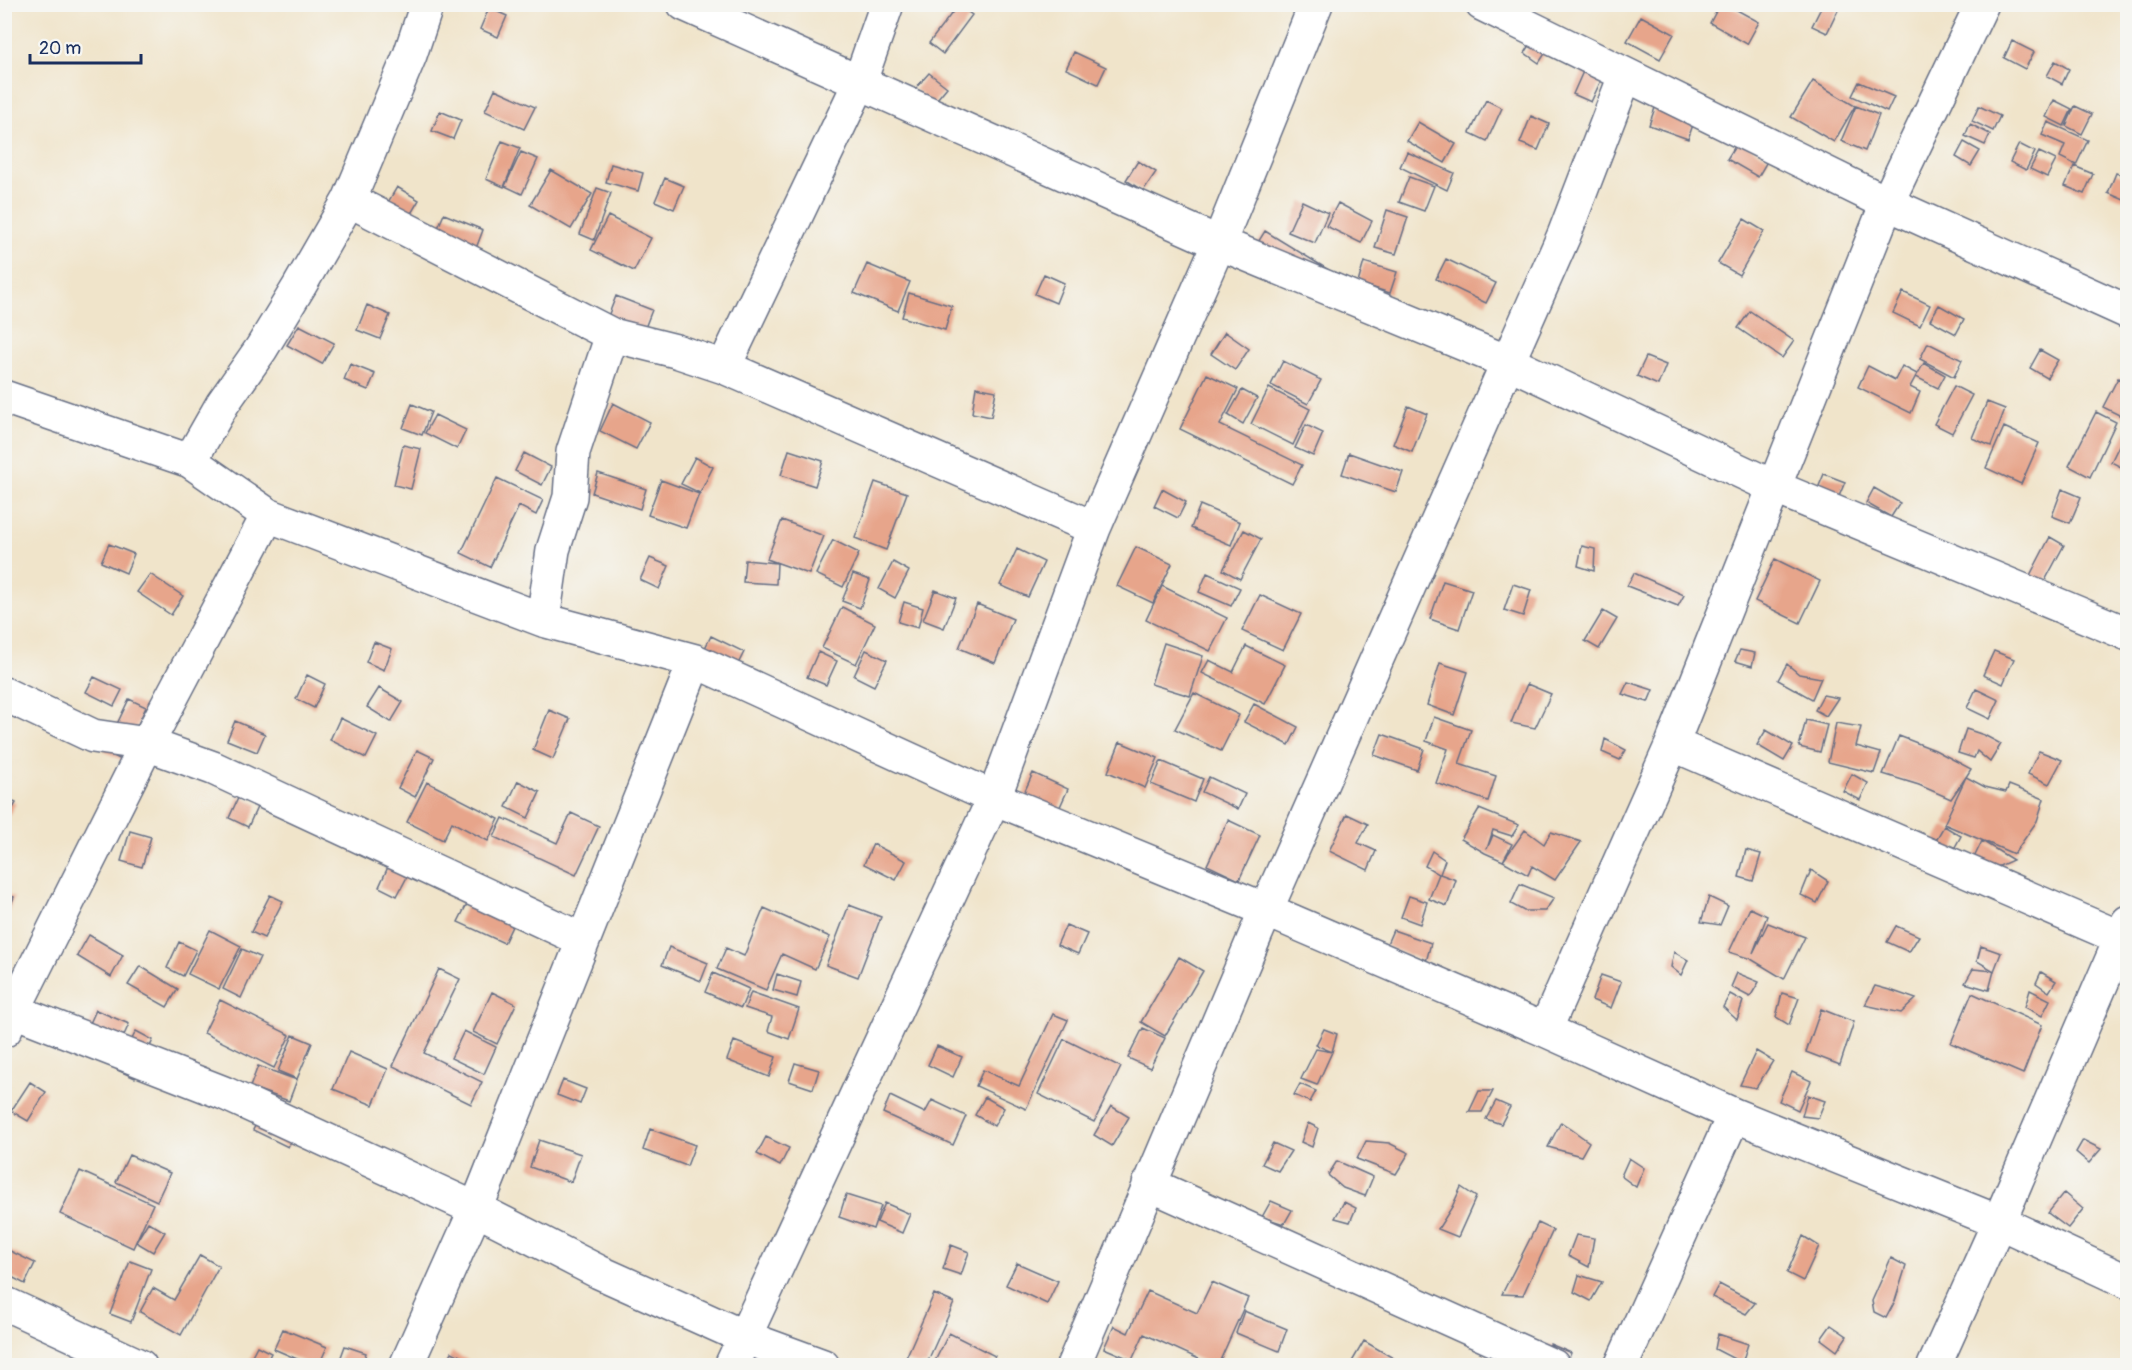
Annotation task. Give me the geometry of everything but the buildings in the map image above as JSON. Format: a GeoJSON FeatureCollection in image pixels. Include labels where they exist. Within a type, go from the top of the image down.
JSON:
{"type":"FeatureCollection","features":[{"type":"Feature","properties":{"kind":"street"},"geometry":{"type":"LineString","coordinates":[[190,461],[223,403],[261,349],[300,285],[349,200],[410,55],[427,4]]}},
{"type":"Feature","properties":{"kind":"street"},"geometry":{"type":"LineString","coordinates":[[684,4],[1219,243],[1510,363],[1774,487],[2127,634]]}},
{"type":"Feature","properties":{"kind":"street"},"geometry":{"type":"LineString","coordinates":[[724,367],[859,84],[887,4]]}},
{"type":"Feature","properties":{"kind":"street"},"geometry":{"type":"LineString","coordinates":[[738,1351],[994,798],[1094,528],[1219,243],[1316,4]]}},
{"type":"Feature","properties":{"kind":"street"},"geometry":{"type":"LineString","coordinates":[[1482,4],[1887,203],[2127,312]]}},
{"type":"Feature","properties":{"kind":"street"},"geometry":{"type":"LineString","coordinates":[[1545,1030],[1672,744],[1887,203],[1982,4]]}},
{"type":"Feature","properties":{"kind":"street"},"geometry":{"type":"LineString","coordinates":[[1073,1365],[1266,910],[1510,363],[1564,236],[1625,76]]}},
{"type":"Feature","properties":{"kind":"street"},"geometry":{"type":"LineString","coordinates":[[349,200],[612,335],[676,351],[724,367],[1094,528]]}},
{"type":"Feature","properties":{"kind":"street"},"geometry":{"type":"LineString","coordinates":[[543,620],[553,550],[570,497],[573,452],[612,335]]}},
{"type":"Feature","properties":{"kind":"street"},"geometry":{"type":"LineString","coordinates":[[4,397],[190,461],[268,515],[543,620],[696,661],[994,798],[1266,910],[1545,1030],[1734,1115],[1999,1222],[2127,1282]]}},
{"type":"Feature","properties":{"kind":"street"},"geometry":{"type":"LineString","coordinates":[[268,515],[7,1016],[224,1093],[476,1209],[599,1272],[738,1351],[823,1365]]}},
{"type":"Feature","properties":{"kind":"street"},"geometry":{"type":"LineString","coordinates":[[406,1365],[476,1209],[696,661]]}},
{"type":"Feature","properties":{"kind":"street"},"geometry":{"type":"LineString","coordinates":[[4,694],[93,736],[147,744],[213,768],[583,940]]}},
{"type":"Feature","properties":{"kind":"street"},"geometry":{"type":"LineString","coordinates":[[1672,744],[2124,930],[1999,1222],[1934,1365]]}},
{"type":"Feature","properties":{"kind":"street"},"geometry":{"type":"LineString","coordinates":[[1621,1365],[1734,1115]]}},
{"type":"Feature","properties":{"kind":"street"},"geometry":{"type":"LineString","coordinates":[[1149,1184],[1552,1365]]}},
{"type":"Feature","properties":{"kind":"street"},"geometry":{"type":"LineString","coordinates":[[4,1303],[140,1365]]}}]}
